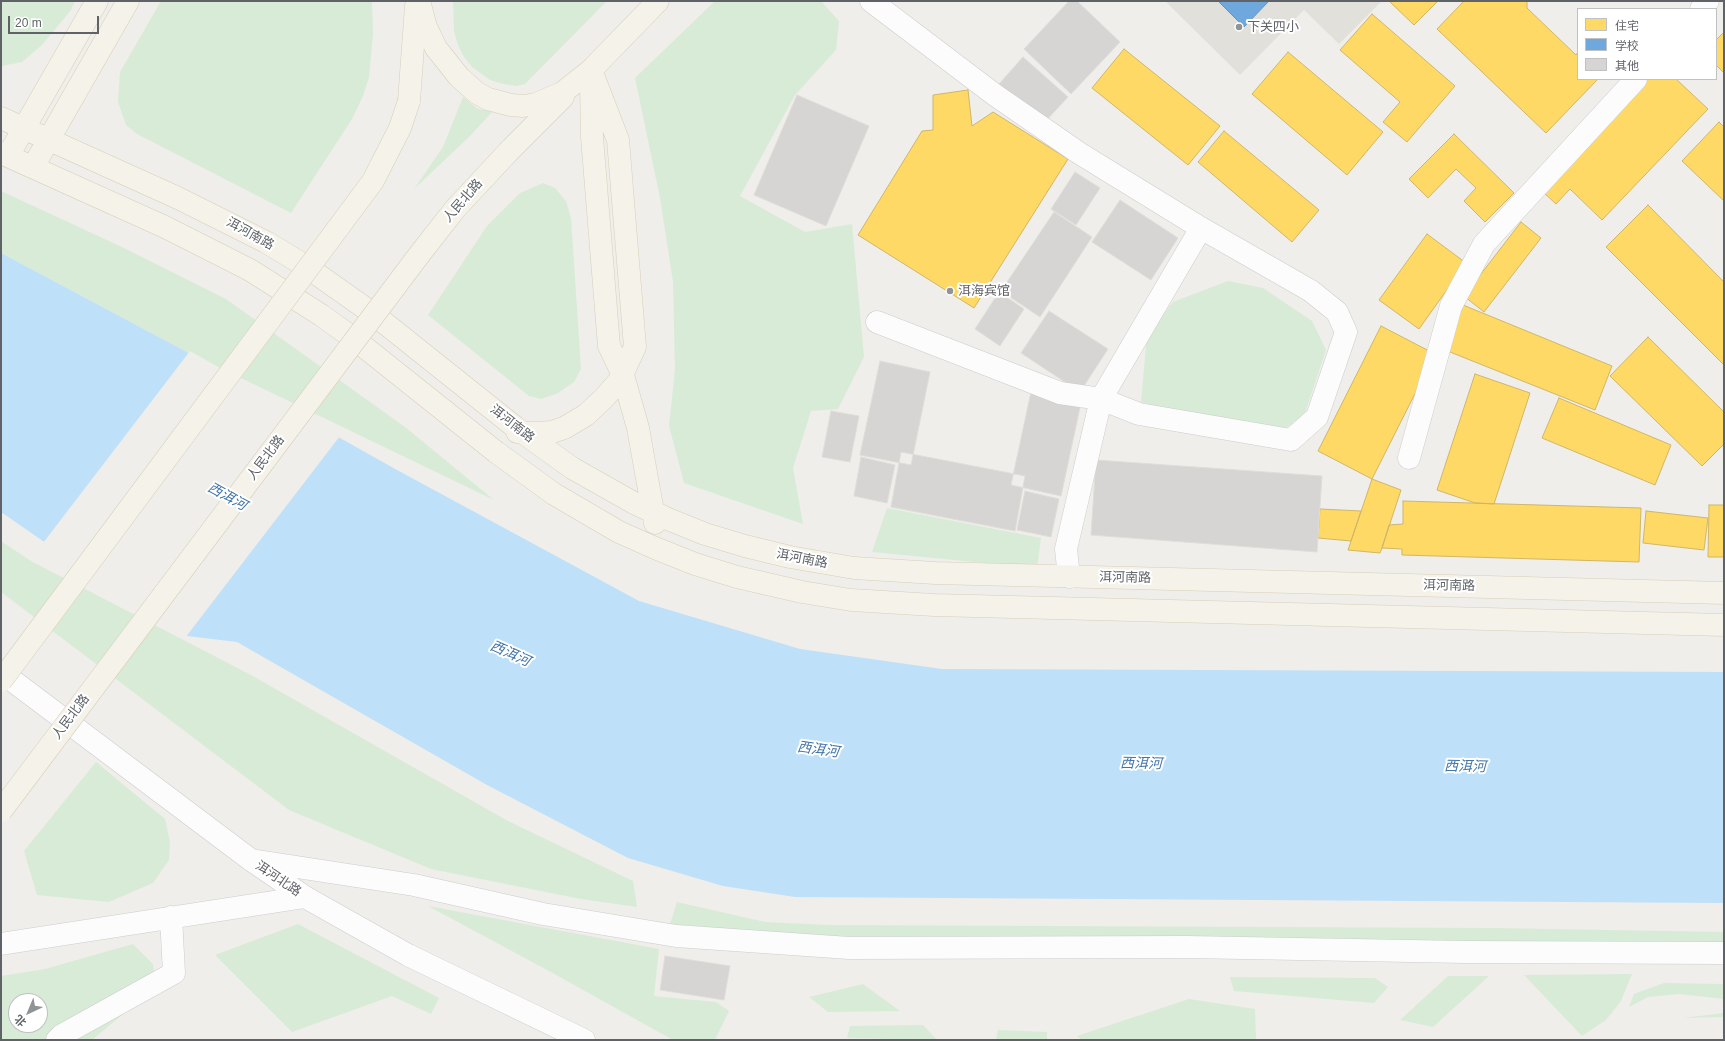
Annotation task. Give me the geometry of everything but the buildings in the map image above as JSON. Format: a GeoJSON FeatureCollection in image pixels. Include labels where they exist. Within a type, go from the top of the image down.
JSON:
{"type":"FeatureCollection","features":[{"type":"Feature","properties":{"kind":"main road"},"geometry":{"type":"LineString","coordinates":[[97,1],[24,128],[4,154],[165,227],[209,248],[256,274],[321,315],[353,338],[468,430],[554,494],[620,532],[660,550],[737,578],[802,592],[851,600],[972,606],[1724,625]]}},
{"type":"Feature","properties":{"kind":"main road"},"geometry":{"type":"LineString","coordinates":[[33,167],[128,1]]}},
{"type":"Feature","properties":{"kind":"main road"},"geometry":{"type":"LineString","coordinates":[[1,680],[373,181],[400,128],[409,101],[416,1]]}},
{"type":"Feature","properties":{"kind":"main road"},"geometry":{"type":"LineString","coordinates":[[419,1],[426,27],[443,58],[459,77],[488,99],[511,105],[523,106],[536,104],[562,93],[591,70],[658,1]]}},
{"type":"Feature","properties":{"kind":"main road"},"geometry":{"type":"LineString","coordinates":[[468,430],[534,433],[552,432],[564,428],[576,422],[600,403],[623,375],[635,347],[618,140],[591,70]]}},
{"type":"Feature","properties":{"kind":"main road","name":"人民北路"},"geometry":{"type":"LineString","coordinates":[[1,811],[427,244],[455,209],[510,150],[591,70]]}},
{"type":"Feature","properties":{"kind":"main road","name":"洱河南路"},"geometry":{"type":"LineString","coordinates":[[1,118],[223,220],[304,265],[402,336],[522,432],[590,479],[653,513],[705,534],[745,546],[790,557],[854,568],[935,573],[1724,593]]}},
{"type":"Feature","properties":{"kind":"main road"},"geometry":{"type":"LineString","coordinates":[[623,375],[638,428],[660,550]]}},
{"type":"Feature","properties":{"kind":"street"},"geometry":{"type":"LineString","coordinates":[[871,1],[994,96],[1079,152],[1201,228],[1311,291],[1337,312],[1346,332],[1317,417],[1291,440],[1139,414],[1101,399],[1060,393],[876,322]]}},
{"type":"Feature","properties":{"kind":"street"},"geometry":{"type":"LineString","coordinates":[[1409,458],[1451,306],[1484,244],[1635,80]]}},
{"type":"Feature","properties":{"kind":"street"},"geometry":{"type":"LineString","coordinates":[[1069,577],[1066,549],[1101,399],[1201,228]]}},
{"type":"Feature","properties":{"kind":"street","name":"洱河北路"},"geometry":{"type":"LineString","coordinates":[[1,672],[250,860],[305,897],[408,954],[584,1040]]}},
{"type":"Feature","properties":{"kind":"street"},"geometry":{"type":"LineString","coordinates":[[250,860],[414,885],[543,914],[676,936],[850,948],[1186,947],[1466,952],[1724,953]]}},
{"type":"Feature","properties":{"kind":"street"},"geometry":{"type":"LineString","coordinates":[[1,944],[305,897]]}},
{"type":"Feature","properties":{"kind":"street"},"geometry":{"type":"LineString","coordinates":[[57,1040],[62,1035],[174,973],[171,917]]}},
{"type":"Feature","properties":{"kind":"shaded area","name":"下关四小"},"geometry":{"type":"Polygon","coordinates":[[[1165,1],[1382,1],[1339,44],[1304,10],[1240,75],[1165,1]]]}},
{"type":"Feature","properties":{"kind":"green space"},"geometry":{"type":"Polygon","coordinates":[[[1,1],[75,1],[71,10],[42,45],[22,62],[1,66],[1,1]]]}},
{"type":"Feature","properties":{"kind":"green space"},"geometry":{"type":"Polygon","coordinates":[[[161,1],[372,1],[373,34],[369,77],[363,96],[352,119],[291,213],[137,134],[126,125],[118,102],[120,72],[161,1]]]}},
{"type":"Feature","properties":{"kind":"green space"},"geometry":{"type":"Polygon","coordinates":[[[453,1],[607,1],[525,84],[516,86],[490,80],[472,67],[464,57],[458,45],[454,31],[453,1]]]}},
{"type":"Feature","properties":{"kind":"green space"},"geometry":{"type":"Polygon","coordinates":[[[715,1],[821,1],[839,21],[836,50],[795,95],[740,196],[805,232],[852,224],[864,357],[838,409],[811,411],[793,468],[803,524],[684,483],[669,426],[675,369],[673,282],[660,198],[635,78],[715,1]]]}},
{"type":"Feature","properties":{"kind":"green space"},"geometry":{"type":"Polygon","coordinates":[[[463,97],[478,109],[493,111],[470,136],[414,189],[443,147],[463,97]]]}},
{"type":"Feature","properties":{"kind":"green space"},"geometry":{"type":"Polygon","coordinates":[[[543,183],[555,188],[566,201],[571,218],[581,369],[574,382],[558,393],[541,399],[529,396],[428,315],[487,226],[520,193],[543,183]]]}},
{"type":"Feature","properties":{"kind":"green space"},"geometry":{"type":"Polygon","coordinates":[[[1,191],[122,247],[226,299],[405,427],[494,500],[185,351],[1,253],[1,191]]]}},
{"type":"Feature","properties":{"kind":"green space"},"geometry":{"type":"Polygon","coordinates":[[[1228,281],[1263,288],[1312,321],[1326,350],[1304,416],[1282,430],[1192,417],[1141,402],[1147,335],[1173,302],[1228,281]]]}},
{"type":"Feature","properties":{"kind":"green space"},"geometry":{"type":"Polygon","coordinates":[[[887,508],[1041,538],[1037,568],[872,552],[887,508]]]}},
{"type":"Feature","properties":{"kind":"green space"},"geometry":{"type":"Polygon","coordinates":[[[1,541],[31,561],[251,675],[508,821],[633,881],[637,907],[581,899],[431,869],[289,810],[1,592],[1,541]]]}},
{"type":"Feature","properties":{"kind":"green space"},"geometry":{"type":"Polygon","coordinates":[[[96,762],[165,819],[170,842],[169,860],[153,883],[109,902],[37,895],[24,851],[96,762]]]}},
{"type":"Feature","properties":{"kind":"green space"},"geometry":{"type":"Polygon","coordinates":[[[677,902],[765,922],[829,925],[1494,928],[1724,932],[1724,946],[784,936],[670,924],[677,902]]]}},
{"type":"Feature","properties":{"kind":"green space"},"geometry":{"type":"Polygon","coordinates":[[[428,906],[659,949],[654,996],[716,1002],[729,1011],[715,1040],[673,1040],[428,906]]]}},
{"type":"Feature","properties":{"kind":"green space"},"geometry":{"type":"Polygon","coordinates":[[[298,924],[439,998],[431,1014],[392,996],[292,1032],[215,955],[298,924]]]}},
{"type":"Feature","properties":{"kind":"green space"},"geometry":{"type":"Polygon","coordinates":[[[133,944],[153,964],[156,987],[93,1039],[1,1040],[1,976],[45,969],[133,944]]]}},
{"type":"Feature","properties":{"kind":"green space"},"geometry":{"type":"Polygon","coordinates":[[[1632,974],[1621,1001],[1606,1020],[1582,1036],[1524,975],[1632,974]]]}},
{"type":"Feature","properties":{"kind":"green space"},"geometry":{"type":"Polygon","coordinates":[[[1448,976],[1489,976],[1433,1027],[1400,1020],[1448,976]]]}},
{"type":"Feature","properties":{"kind":"green space"},"geometry":{"type":"Polygon","coordinates":[[[1230,977],[1375,978],[1388,987],[1374,1003],[1234,991],[1230,977]]]}},
{"type":"Feature","properties":{"kind":"green space"},"geometry":{"type":"Polygon","coordinates":[[[1664,983],[1724,984],[1724,999],[1679,994],[1648,997],[1629,1007],[1634,994],[1664,983]]]}},
{"type":"Feature","properties":{"kind":"green space"},"geometry":{"type":"Polygon","coordinates":[[[863,984],[900,1011],[828,1012],[809,997],[863,984]]]}},
{"type":"Feature","properties":{"kind":"green space"},"geometry":{"type":"Polygon","coordinates":[[[1189,999],[1255,1009],[1256,1039],[1082,1040],[1077,1036],[1189,999]]]}},
{"type":"Feature","properties":{"kind":"green space"},"geometry":{"type":"Polygon","coordinates":[[[1724,1013],[1724,1017],[1683,1018],[1724,1013]]]}},
{"type":"Feature","properties":{"kind":"green space"},"geometry":{"type":"Polygon","coordinates":[[[923,1025],[937,1040],[847,1038],[850,1026],[923,1025]]]}},
{"type":"Feature","properties":{"kind":"green space"},"geometry":{"type":"Polygon","coordinates":[[[998,1030],[1047,1032],[1047,1040],[996,1040],[998,1030]]]}},
{"type":"Feature","properties":{"kind":"water","name":"西洱河"},"geometry":{"type":"Polygon","coordinates":[[[1,253],[185,351],[397,470],[639,601],[800,649],[942,669],[1724,672],[1724,903],[795,897],[723,886],[628,858],[487,785],[237,642],[179,635],[1,512],[1,253]]]}},
{"type":"Feature","properties":{"kind":"pier"},"geometry":{"type":"Polygon","coordinates":[[[190,351],[340,436],[185,638],[178,637],[43,543],[190,351]]]}},
{"type":"Feature","properties":{"kind":"place","name":"下关四小"},"geometry":{"type":"Point","coordinates":[1239,27]}},
{"type":"Feature","properties":{"kind":"place","name":"洱海宾馆"},"geometry":{"type":"Point","coordinates":[950,291]}}]}
